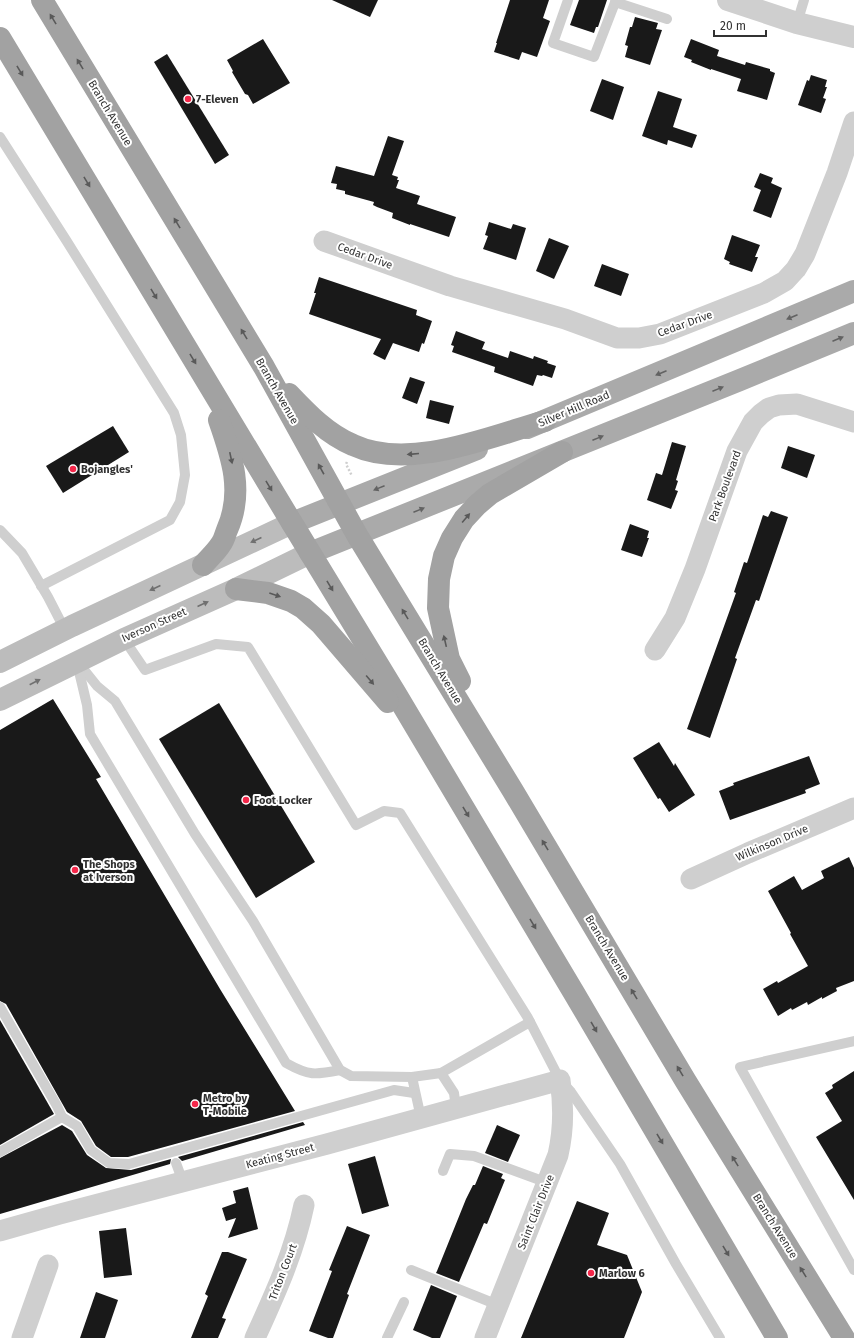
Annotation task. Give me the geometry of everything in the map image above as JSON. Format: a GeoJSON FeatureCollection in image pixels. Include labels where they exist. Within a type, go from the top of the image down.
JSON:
{"type":"FeatureCollection","features":[{"type":"Feature","properties":{"kind":"highway","name":"Branch Avenue"},"geometry":{"type":"LineString","coordinates":[[42,0],[264,367],[357,535],[513,791],[681,1073],[844,1338]]}},
{"type":"Feature","properties":{"kind":"highway"},"geometry":{"type":"LineString","coordinates":[[0,38],[434,758],[777,1338]]}},
{"type":"Feature","properties":{"kind":"highway"},"geometry":{"type":"LineString","coordinates":[[264,367],[309,416],[336,436],[369,451],[404,455],[437,452],[545,421]]}},
{"type":"Feature","properties":{"kind":"highway"},"geometry":{"type":"LineString","coordinates":[[203,565],[221,543],[231,520],[236,497],[236,486],[231,455],[206,381]]}},
{"type":"Feature","properties":{"kind":"highway"},"geometry":{"type":"LineString","coordinates":[[513,791],[449,659],[438,608],[439,579],[444,556],[452,538],[464,520],[477,505],[490,494],[562,452]]}},
{"type":"Feature","properties":{"kind":"highway"},"geometry":{"type":"LineString","coordinates":[[236,589],[268,593],[291,601],[303,608],[321,624],[352,659],[434,758]]}},
{"type":"Feature","properties":{"kind":"highway"},"geometry":{"type":"LineString","coordinates":[[824,1305],[839,1338]]}},
{"type":"Feature","properties":{"kind":"main road","name":"Silver Hill Road"},"geometry":{"type":"LineString","coordinates":[[292,524],[340,503],[545,421],[854,291]]}},
{"type":"Feature","properties":{"kind":"main road"},"geometry":{"type":"LineString","coordinates":[[310,553],[854,333]]}},
{"type":"Feature","properties":{"kind":"main road"},"geometry":{"type":"LineString","coordinates":[[0,662],[292,524]]}},
{"type":"Feature","properties":{"kind":"main road","name":"Iverson Street"},"geometry":{"type":"LineString","coordinates":[[0,700],[124,638],[236,589],[310,553]]}},
{"type":"Feature","properties":{"kind":"street"},"geometry":{"type":"LineString","coordinates":[[728,0],[797,23],[854,37]]}},
{"type":"Feature","properties":{"kind":"street","name":"Cedar Drive"},"geometry":{"type":"LineString","coordinates":[[324,241],[450,286],[565,319],[617,338],[639,338],[660,334],[764,292],[785,281],[796,269],[808,246],[837,173],[854,122]]}},
{"type":"Feature","properties":{"kind":"street","name":"Park Boulevard"},"geometry":{"type":"LineString","coordinates":[[655,650],[675,618],[695,568],[736,451],[753,422],[769,408],[779,405],[797,404],[854,422]]}},
{"type":"Feature","properties":{"kind":"street","name":"Wilkinson Drive"},"geometry":{"type":"LineString","coordinates":[[690,879],[854,808]]}},
{"type":"Feature","properties":{"kind":"street","name":"Keating Street"},"geometry":{"type":"LineString","coordinates":[[0,1231],[60,1214],[179,1172],[327,1144],[560,1080]]}},
{"type":"Feature","properties":{"kind":"street","name":"Saint Clair Drive"},"geometry":{"type":"LineString","coordinates":[[485,1338],[558,1155],[562,1140],[564,1100],[560,1080]]}},
{"type":"Feature","properties":{"kind":"street","name":"Triton Court"},"geometry":{"type":"LineString","coordinates":[[255,1338],[277,1291],[292,1253],[299,1230],[304,1205]]}},
{"type":"Feature","properties":{"kind":"street"},"geometry":{"type":"LineString","coordinates":[[22,1338],[48,1265]]}},
{"type":"Feature","properties":{"kind":"lane"},"geometry":{"type":"LineString","coordinates":[[568,0],[552,43],[594,57],[615,1],[667,19]]}},
{"type":"Feature","properties":{"kind":"lane"},"geometry":{"type":"LineString","coordinates":[[797,23],[804,0]]}},
{"type":"Feature","properties":{"kind":"lane"},"geometry":{"type":"LineString","coordinates":[[0,137],[174,413],[181,434],[185,475],[180,502],[170,520],[41,586]]}},
{"type":"Feature","properties":{"kind":"lane"},"geometry":{"type":"LineString","coordinates":[[0,530],[22,553],[65,630]]}},
{"type":"Feature","properties":{"kind":"lane"},"geometry":{"type":"LineString","coordinates":[[124,638],[146,670],[216,644],[248,647],[356,825],[384,811],[400,813],[530,1022],[560,1080],[571,1092],[620,1164],[676,1264],[720,1338]]}},
{"type":"Feature","properties":{"kind":"lane"},"geometry":{"type":"LineString","coordinates":[[77,661],[97,686],[115,701],[195,834],[253,921],[340,1070],[351,1076],[412,1077],[441,1073],[530,1022]]}},
{"type":"Feature","properties":{"kind":"lane"},"geometry":{"type":"LineString","coordinates":[[77,661],[87,705],[90,734],[286,1063],[301,1072],[318,1074],[340,1070]]}},
{"type":"Feature","properties":{"kind":"lane"},"geometry":{"type":"LineString","coordinates":[[0,1007],[62,1117],[77,1126],[91,1150],[109,1163],[129,1164],[394,1090],[414,1093]]}},
{"type":"Feature","properties":{"kind":"lane"},"geometry":{"type":"LineString","coordinates":[[854,1041],[740,1067],[854,1270]]}},
{"type":"Feature","properties":{"kind":"lane"},"geometry":{"type":"LineString","coordinates":[[441,1073],[454,1093],[456,1108]]}},
{"type":"Feature","properties":{"kind":"lane"},"geometry":{"type":"LineString","coordinates":[[412,1077],[414,1093],[421,1118]]}},
{"type":"Feature","properties":{"kind":"lane"},"geometry":{"type":"LineString","coordinates":[[0,1152],[62,1117]]}},
{"type":"Feature","properties":{"kind":"lane"},"geometry":{"type":"LineString","coordinates":[[444,1171],[450,1154],[474,1156],[548,1182]]}},
{"type":"Feature","properties":{"kind":"lane"},"geometry":{"type":"LineString","coordinates":[[411,1270],[498,1305]]}},
{"type":"Feature","properties":{"kind":"lane"},"geometry":{"type":"LineString","coordinates":[[387,1338],[404,1302]]}},
{"type":"Feature","properties":{"kind":"path"},"geometry":{"type":"LineString","coordinates":[[348,460],[346,464],[352,476]]}},
{"type":"Feature","properties":{"kind":"building"},"geometry":{"type":"Polygon","coordinates":[[[332,0],[378,0],[370,17],[332,0]]]}},
{"type":"Feature","properties":{"kind":"building"},"geometry":{"type":"Polygon","coordinates":[[[510,0],[549,0],[543,18],[550,21],[537,57],[522,52],[519,60],[494,52],[510,0]]]}},
{"type":"Feature","properties":{"kind":"building"},"geometry":{"type":"Polygon","coordinates":[[[579,0],[607,0],[598,27],[596,27],[594,33],[570,25],[579,0]]]}},
{"type":"Feature","properties":{"kind":"building"},"geometry":{"type":"Polygon","coordinates":[[[635,17],[658,23],[656,29],[662,30],[650,65],[625,57],[628,46],[625,45],[630,27],[632,27],[635,17]]]}},
{"type":"Feature","properties":{"kind":"building"},"geometry":{"type":"Polygon","coordinates":[[[263,39],[290,83],[253,104],[248,95],[245,94],[232,72],[233,71],[227,60],[263,39]]]}},
{"type":"Feature","properties":{"kind":"building"},"geometry":{"type":"Polygon","coordinates":[[[691,39],[719,50],[717,56],[745,65],[746,62],[770,69],[770,71],[775,73],[767,100],[737,91],[741,79],[711,70],[691,62],[692,60],[684,57],[691,39]]]}},
{"type":"Feature","properties":{"kind":"building"},"geometry":{"type":"Polygon","coordinates":[[[167,54],[229,155],[215,164],[154,62],[167,54]]]}},
{"type":"Feature","properties":{"kind":"building"},"geometry":{"type":"Polygon","coordinates":[[[811,75],[827,80],[825,87],[827,87],[823,98],[826,99],[821,113],[798,105],[807,80],[809,81],[811,75]]]}},
{"type":"Feature","properties":{"kind":"building"},"geometry":{"type":"Polygon","coordinates":[[[602,79],[624,87],[613,120],[590,111],[602,79]]]}},
{"type":"Feature","properties":{"kind":"building"},"geometry":{"type":"Polygon","coordinates":[[[658,91],[682,99],[673,127],[697,135],[692,148],[668,140],[667,145],[642,136],[658,91]]]}},
{"type":"Feature","properties":{"kind":"building"},"geometry":{"type":"Polygon","coordinates":[[[388,136],[404,141],[392,175],[398,177],[397,180],[399,180],[396,188],[420,196],[417,204],[456,217],[449,237],[392,218],[393,213],[373,205],[374,202],[345,194],[345,191],[336,189],[337,184],[331,183],[336,166],[374,176],[388,136]]]}},
{"type":"Feature","properties":{"kind":"building"},"geometry":{"type":"Polygon","coordinates":[[[760,173],[773,178],[771,183],[782,188],[771,218],[753,211],[761,190],[754,187],[760,173]]]}},
{"type":"Feature","properties":{"kind":"building"},"geometry":{"type":"Polygon","coordinates":[[[489,222],[511,229],[513,224],[526,228],[516,260],[483,249],[488,236],[485,235],[489,222]]]}},
{"type":"Feature","properties":{"kind":"building"},"geometry":{"type":"Polygon","coordinates":[[[732,235],[760,245],[755,257],[758,257],[752,272],[729,264],[730,262],[724,259],[732,235]]]}},
{"type":"Feature","properties":{"kind":"building"},"geometry":{"type":"Polygon","coordinates":[[[549,238],[569,246],[554,279],[536,271],[549,238]]]}},
{"type":"Feature","properties":{"kind":"building"},"geometry":{"type":"Polygon","coordinates":[[[602,264],[629,274],[621,296],[594,286],[602,264]]]}},
{"type":"Feature","properties":{"kind":"building"},"geometry":{"type":"Polygon","coordinates":[[[319,277],[417,310],[416,315],[432,321],[424,344],[422,343],[419,352],[393,343],[385,360],[373,354],[381,339],[309,314],[316,293],[314,293],[319,277]]]}},
{"type":"Feature","properties":{"kind":"building"},"geometry":{"type":"Polygon","coordinates":[[[456,331],[485,342],[482,349],[508,358],[510,351],[533,359],[534,356],[548,361],[547,363],[556,366],[552,378],[537,375],[533,386],[494,372],[495,367],[452,352],[454,346],[451,345],[456,331]]]}},
{"type":"Feature","properties":{"kind":"building"},"geometry":{"type":"Polygon","coordinates":[[[410,377],[425,382],[417,404],[402,398],[410,377]]]}},
{"type":"Feature","properties":{"kind":"building"},"geometry":{"type":"Polygon","coordinates":[[[430,400],[454,406],[449,424],[426,418],[430,400]]]}},
{"type":"Feature","properties":{"kind":"building"},"geometry":{"type":"Polygon","coordinates":[[[113,426],[129,452],[63,493],[46,466],[113,426]]]}},
{"type":"Feature","properties":{"kind":"building"},"geometry":{"type":"Polygon","coordinates":[[[672,442],[686,446],[676,480],[678,481],[675,490],[678,491],[671,509],[647,500],[656,473],[662,475],[672,442]]]}},
{"type":"Feature","properties":{"kind":"building"},"geometry":{"type":"Polygon","coordinates":[[[788,446],[815,455],[807,478],[781,468],[788,446]]]}},
{"type":"Feature","properties":{"kind":"building"},"geometry":{"type":"Polygon","coordinates":[[[771,511],[788,517],[759,601],[756,600],[735,658],[737,659],[710,738],[687,729],[736,593],[734,592],[744,562],[747,563],[763,515],[768,517],[771,511]]]}},
{"type":"Feature","properties":{"kind":"building"},"geometry":{"type":"Polygon","coordinates":[[[630,524],[649,531],[647,538],[649,538],[642,557],[621,550],[630,524]]]}},
{"type":"Feature","properties":{"kind":"building","name":"The Shops at Iverson"},"geometry":{"type":"Polygon","coordinates":[[[53,699],[101,777],[96,779],[220,989],[295,1111],[128,1157],[111,1157],[96,1146],[81,1121],[67,1112],[6,1004],[0,1001],[0,730],[53,699]]]}},
{"type":"Feature","properties":{"kind":"building"},"geometry":{"type":"Polygon","coordinates":[[[219,703],[315,862],[256,898],[159,739],[219,703]]]}},
{"type":"Feature","properties":{"kind":"building"},"geometry":{"type":"Polygon","coordinates":[[[659,742],[674,766],[675,763],[695,795],[669,812],[660,798],[658,799],[633,758],[659,742]]]}},
{"type":"Feature","properties":{"kind":"building"},"geometry":{"type":"Polygon","coordinates":[[[809,756],[820,784],[805,790],[806,793],[730,820],[719,791],[734,785],[733,783],[809,756]]]}},
{"type":"Feature","properties":{"kind":"building"},"geometry":{"type":"Polygon","coordinates":[[[849,857],[854,868],[854,981],[836,988],[837,991],[822,999],[822,997],[808,1005],[807,1002],[792,1010],[791,1008],[778,1016],[763,989],[777,981],[778,983],[808,966],[768,891],[794,876],[802,890],[824,878],[821,871],[849,857]]]}},
{"type":"Feature","properties":{"kind":"building"},"geometry":{"type":"Polygon","coordinates":[[[0,1020],[54,1114],[0,1145],[0,1020]]]}},
{"type":"Feature","properties":{"kind":"building"},"geometry":{"type":"Polygon","coordinates":[[[854,1071],[854,1200],[816,1137],[842,1121],[825,1093],[833,1088],[832,1085],[854,1071]]]}},
{"type":"Feature","properties":{"kind":"building"},"geometry":{"type":"Polygon","coordinates":[[[303,1122],[305,1125],[182,1161],[178,1157],[303,1122]]]}},
{"type":"Feature","properties":{"kind":"building"},"geometry":{"type":"Polygon","coordinates":[[[62,1125],[72,1131],[87,1155],[106,1168],[131,1170],[171,1159],[170,1164],[0,1214],[0,1158],[62,1125]]]}},
{"type":"Feature","properties":{"kind":"building"},"geometry":{"type":"Polygon","coordinates":[[[497,1125],[520,1135],[508,1162],[485,1153],[497,1125]]]}},
{"type":"Feature","properties":{"kind":"building"},"geometry":{"type":"Polygon","coordinates":[[[375,1156],[389,1206],[362,1214],[348,1164],[375,1156]]]}},
{"type":"Feature","properties":{"kind":"building"},"geometry":{"type":"Polygon","coordinates":[[[483,1166],[503,1174],[501,1178],[505,1180],[487,1224],[484,1223],[459,1282],[436,1273],[466,1199],[473,1185],[475,1185],[483,1166]]]}},
{"type":"Feature","properties":{"kind":"building"},"geometry":{"type":"Polygon","coordinates":[[[248,1187],[258,1229],[228,1238],[236,1218],[226,1221],[222,1208],[236,1203],[233,1191],[248,1187]]]}},
{"type":"Feature","properties":{"kind":"building","name":"Marlow 6"},"geometry":{"type":"Polygon","coordinates":[[[577,1201],[609,1213],[597,1245],[627,1255],[642,1292],[624,1338],[521,1338],[577,1201]]]}},
{"type":"Feature","properties":{"kind":"building"},"geometry":{"type":"Polygon","coordinates":[[[347,1226],[370,1235],[347,1294],[349,1295],[333,1338],[328,1338],[309,1331],[332,1271],[329,1270],[347,1226]]]}},
{"type":"Feature","properties":{"kind":"building"},"geometry":{"type":"Polygon","coordinates":[[[126,1228],[132,1275],[104,1278],[99,1231],[126,1228]]]}},
{"type":"Feature","properties":{"kind":"building"},"geometry":{"type":"Polygon","coordinates":[[[222,1252],[228,1252],[247,1259],[222,1318],[226,1319],[218,1338],[191,1338],[208,1296],[205,1294],[222,1252]]]}},
{"type":"Feature","properties":{"kind":"building"},"geometry":{"type":"Polygon","coordinates":[[[431,1285],[457,1296],[440,1338],[432,1338],[413,1330],[431,1285]]]}},
{"type":"Feature","properties":{"kind":"building"},"geometry":{"type":"Polygon","coordinates":[[[96,1292],[118,1300],[105,1338],[80,1338],[96,1292]]]}},
{"type":"Feature","properties":{"kind":"place","name":"7-Eleven"},"geometry":{"type":"Point","coordinates":[188,99]}},
{"type":"Feature","properties":{"kind":"place","name":"Bojangles'"},"geometry":{"type":"Point","coordinates":[73,469]}},
{"type":"Feature","properties":{"kind":"place","name":"Foot Locker"},"geometry":{"type":"Point","coordinates":[246,800]}},
{"type":"Feature","properties":{"kind":"place","name":"The Shops at Iverson"},"geometry":{"type":"Point","coordinates":[75,870]}},
{"type":"Feature","properties":{"kind":"place","name":"Metro by T-Mobile"},"geometry":{"type":"Point","coordinates":[195,1104]}},
{"type":"Feature","properties":{"kind":"place","name":"Marlow 6"},"geometry":{"type":"Point","coordinates":[591,1273]}}]}
